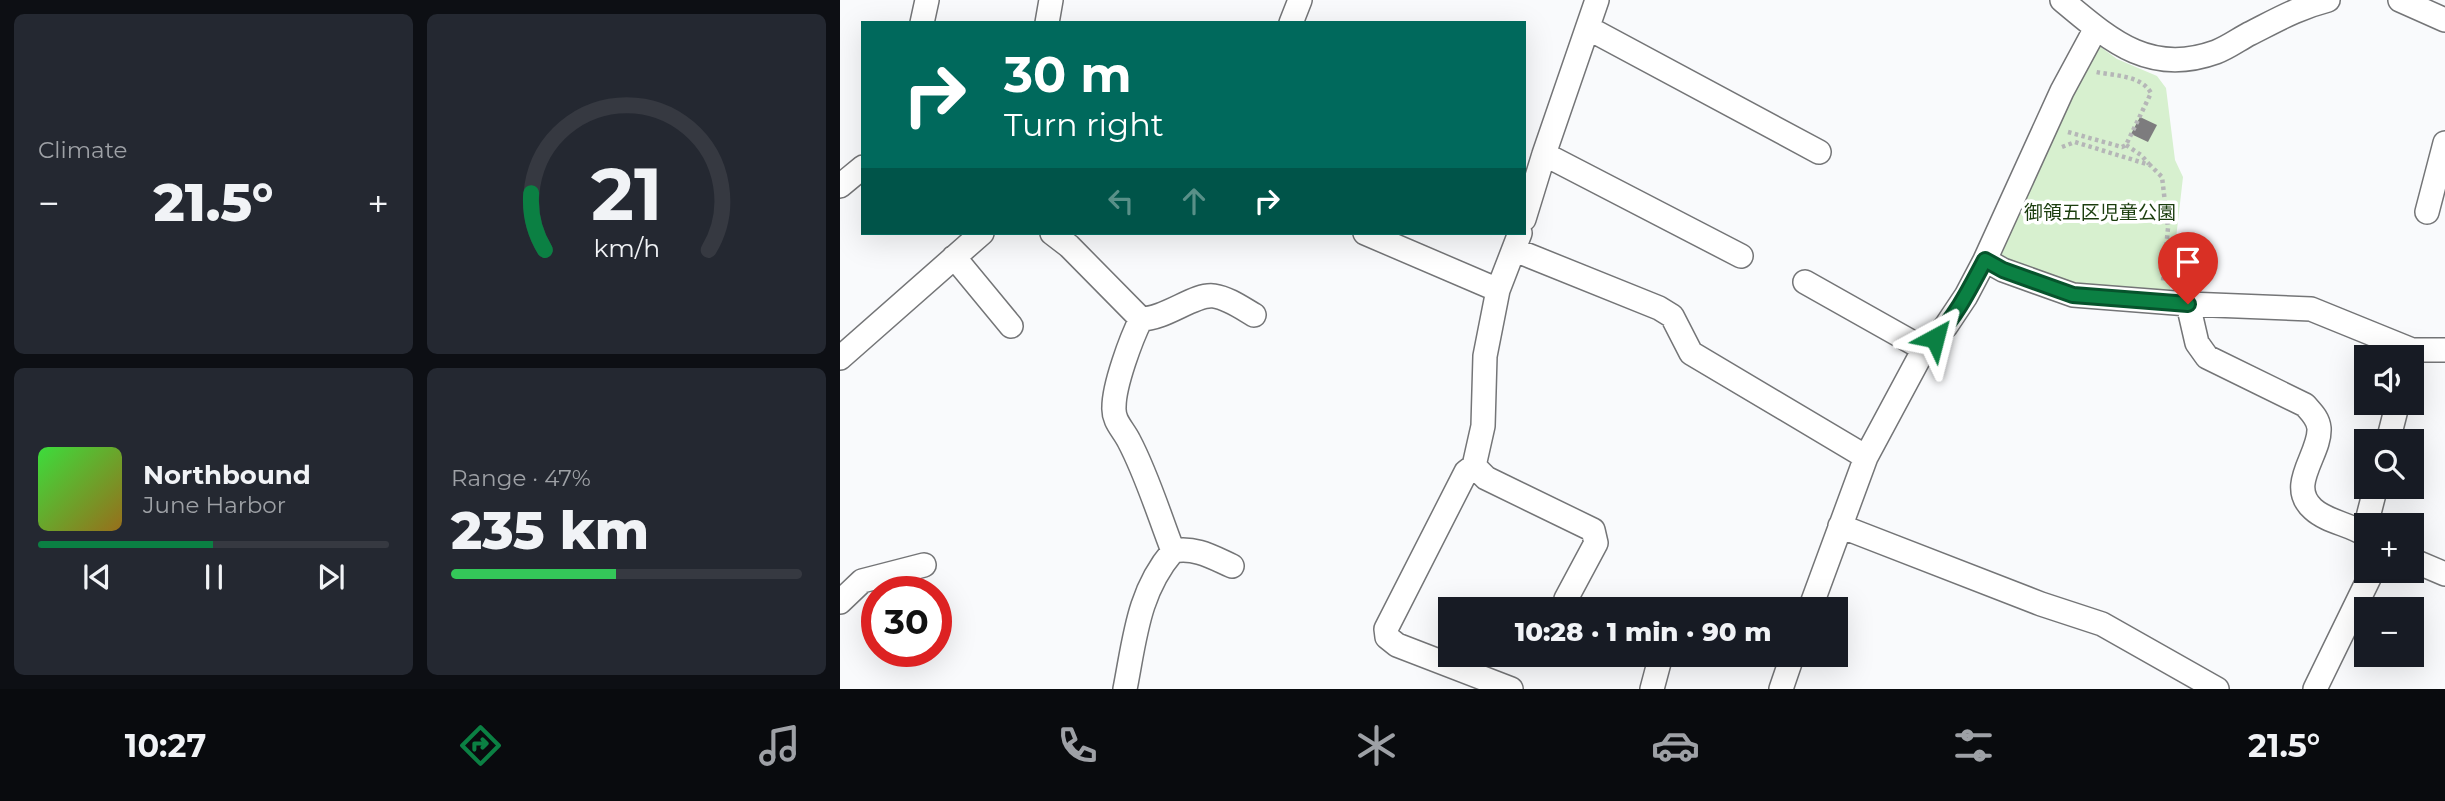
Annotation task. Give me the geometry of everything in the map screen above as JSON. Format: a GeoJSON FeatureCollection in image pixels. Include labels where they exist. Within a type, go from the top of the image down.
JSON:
{"type":"FeatureCollection","features":[{"type":"Feature","properties":{"kind":"street"},"geometry":{"type":"LineString","coordinates":[[922,21],[927,0]]}},
{"type":"Feature","properties":{"kind":"street"},"geometry":{"type":"LineString","coordinates":[[1047,21],[1051,0]]}},
{"type":"Feature","properties":{"kind":"street"},"geometry":{"type":"LineString","coordinates":[[1292,21],[1300,0]]}},
{"type":"Feature","properties":{"kind":"street"},"geometry":{"type":"LineString","coordinates":[[1526,209],[1537,154],[1597,0]]}},
{"type":"Feature","properties":{"kind":"street"},"geometry":{"type":"LineString","coordinates":[[2062,0],[2096,28],[2142,56],[2162,60],[2187,60],[2217,51],[2300,7],[2328,0]]}},
{"type":"Feature","properties":{"kind":"street"},"geometry":{"type":"LineString","coordinates":[[2400,0],[2445,20]]}},
{"type":"Feature","properties":{"kind":"street"},"geometry":{"type":"LineString","coordinates":[[1588,28],[1819,152]]}},
{"type":"Feature","properties":{"kind":"street"},"geometry":{"type":"LineString","coordinates":[[1814,597],[1866,457],[1924,349],[1946,326],[1966,296],[2096,28]]}},
{"type":"Feature","properties":{"kind":"street"},"geometry":{"type":"LineString","coordinates":[[2427,212],[2445,143]]}},
{"type":"Feature","properties":{"kind":"street"},"geometry":{"type":"LineString","coordinates":[[1537,154],[1741,256]]}},
{"type":"Feature","properties":{"kind":"street"},"geometry":{"type":"LineString","coordinates":[[840,186],[861,169]]}},
{"type":"Feature","properties":{"kind":"street"},"geometry":{"type":"LineString","coordinates":[[840,358],[980,235]]}},
{"type":"Feature","properties":{"kind":"street"},"geometry":{"type":"LineString","coordinates":[[1055,235],[1069,246],[1141,319]]}},
{"type":"Feature","properties":{"kind":"street"},"geometry":{"type":"LineString","coordinates":[[1370,235],[1498,290]]}},
{"type":"Feature","properties":{"kind":"street"},"geometry":{"type":"LineString","coordinates":[[1511,689],[1397,645],[1387,637],[1386,629],[1466,472],[1474,466],[1483,426],[1485,355],[1498,290],[1518,241],[1672,316],[1691,353],[1866,457]]}},
{"type":"Feature","properties":{"kind":"street"},"geometry":{"type":"LineString","coordinates":[[954,257],[1011,326]]}},
{"type":"Feature","properties":{"kind":"street"},"geometry":{"type":"LineString","coordinates":[[1985,260],[2003,270],[2073,295],[2188,304],[2311,309],[2391,345]]}},
{"type":"Feature","properties":{"kind":"street"},"geometry":{"type":"LineString","coordinates":[[1805,282],[1924,349]]}},
{"type":"Feature","properties":{"kind":"street"},"geometry":{"type":"LineString","coordinates":[[1141,319],[1161,316],[1212,295],[1254,315]]}},
{"type":"Feature","properties":{"kind":"street"},"geometry":{"type":"LineString","coordinates":[[2188,304],[2197,343],[2207,358],[2305,405],[2316,419],[2319,429],[2303,476],[2304,495],[2310,508],[2354,525]]}},
{"type":"Feature","properties":{"kind":"street"},"geometry":{"type":"LineString","coordinates":[[1141,319],[1130,344],[1113,409],[1118,426],[1128,439],[1173,551]]}},
{"type":"Feature","properties":{"kind":"street"},"geometry":{"type":"LineString","coordinates":[[2424,352],[2445,350]]}},
{"type":"Feature","properties":{"kind":"street"},"geometry":{"type":"LineString","coordinates":[[1474,466],[1486,478],[1592,530],[1596,543],[1567,597]]}},
{"type":"Feature","properties":{"kind":"street"},"geometry":{"type":"LineString","coordinates":[[1840,526],[2041,604],[2102,624],[2217,689]]}},
{"type":"Feature","properties":{"kind":"street"},"geometry":{"type":"LineString","coordinates":[[1125,689],[1139,616],[1149,585],[1173,551],[1188,548],[1232,566]]}},
{"type":"Feature","properties":{"kind":"street"},"geometry":{"type":"LineString","coordinates":[[840,602],[862,581],[924,565]]}},
{"type":"Feature","properties":{"kind":"street"},"geometry":{"type":"LineString","coordinates":[[2424,565],[2445,574]]}},
{"type":"Feature","properties":{"kind":"street"},"geometry":{"type":"LineString","coordinates":[[2315,689],[2366,583]]}},
{"type":"Feature","properties":{"kind":"street"},"geometry":{"type":"LineString","coordinates":[[1652,689],[1658,667]]}},
{"type":"Feature","properties":{"kind":"street"},"geometry":{"type":"LineString","coordinates":[[1781,689],[1789,667]]}},
{"type":"Feature","properties":{"kind":"path"},"geometry":{"type":"LineString","coordinates":[[2076,65],[2146,84],[2151,93],[2126,145]]}},
{"type":"Feature","properties":{"kind":"path"},"geometry":{"type":"LineString","coordinates":[[2063,128],[2068,133],[2116,147],[2126,145],[2141,155],[2162,177],[2168,228],[2165,273],[2162,281],[2153,284]]}},
{"type":"Feature","properties":{"kind":"path"},"geometry":{"type":"LineString","coordinates":[[2059,149],[2067,143],[2075,142],[2150,165]]}},
{"type":"Feature","properties":{"kind":"green space","name":"御領五区児童公園"},"geometry":{"type":"Polygon","coordinates":[[[2098,45],[2117,59],[2157,76],[2166,88],[2175,160],[2183,177],[2170,291],[2085,289],[1997,257],[2039,158],[2098,45]]]}},
{"type":"Feature","properties":{"kind":"building"},"geometry":{"type":"Polygon","coordinates":[[[2140,117],[2157,125],[2148,142],[2131,134],[2140,117]]]}},
{"type":"Feature","properties":{"kind":"route"},"geometry":{"type":"LineString","coordinates":[[1935,338],[1966,296],[1985,260],[2003,270],[2073,295],[2188,304]]}}]}
